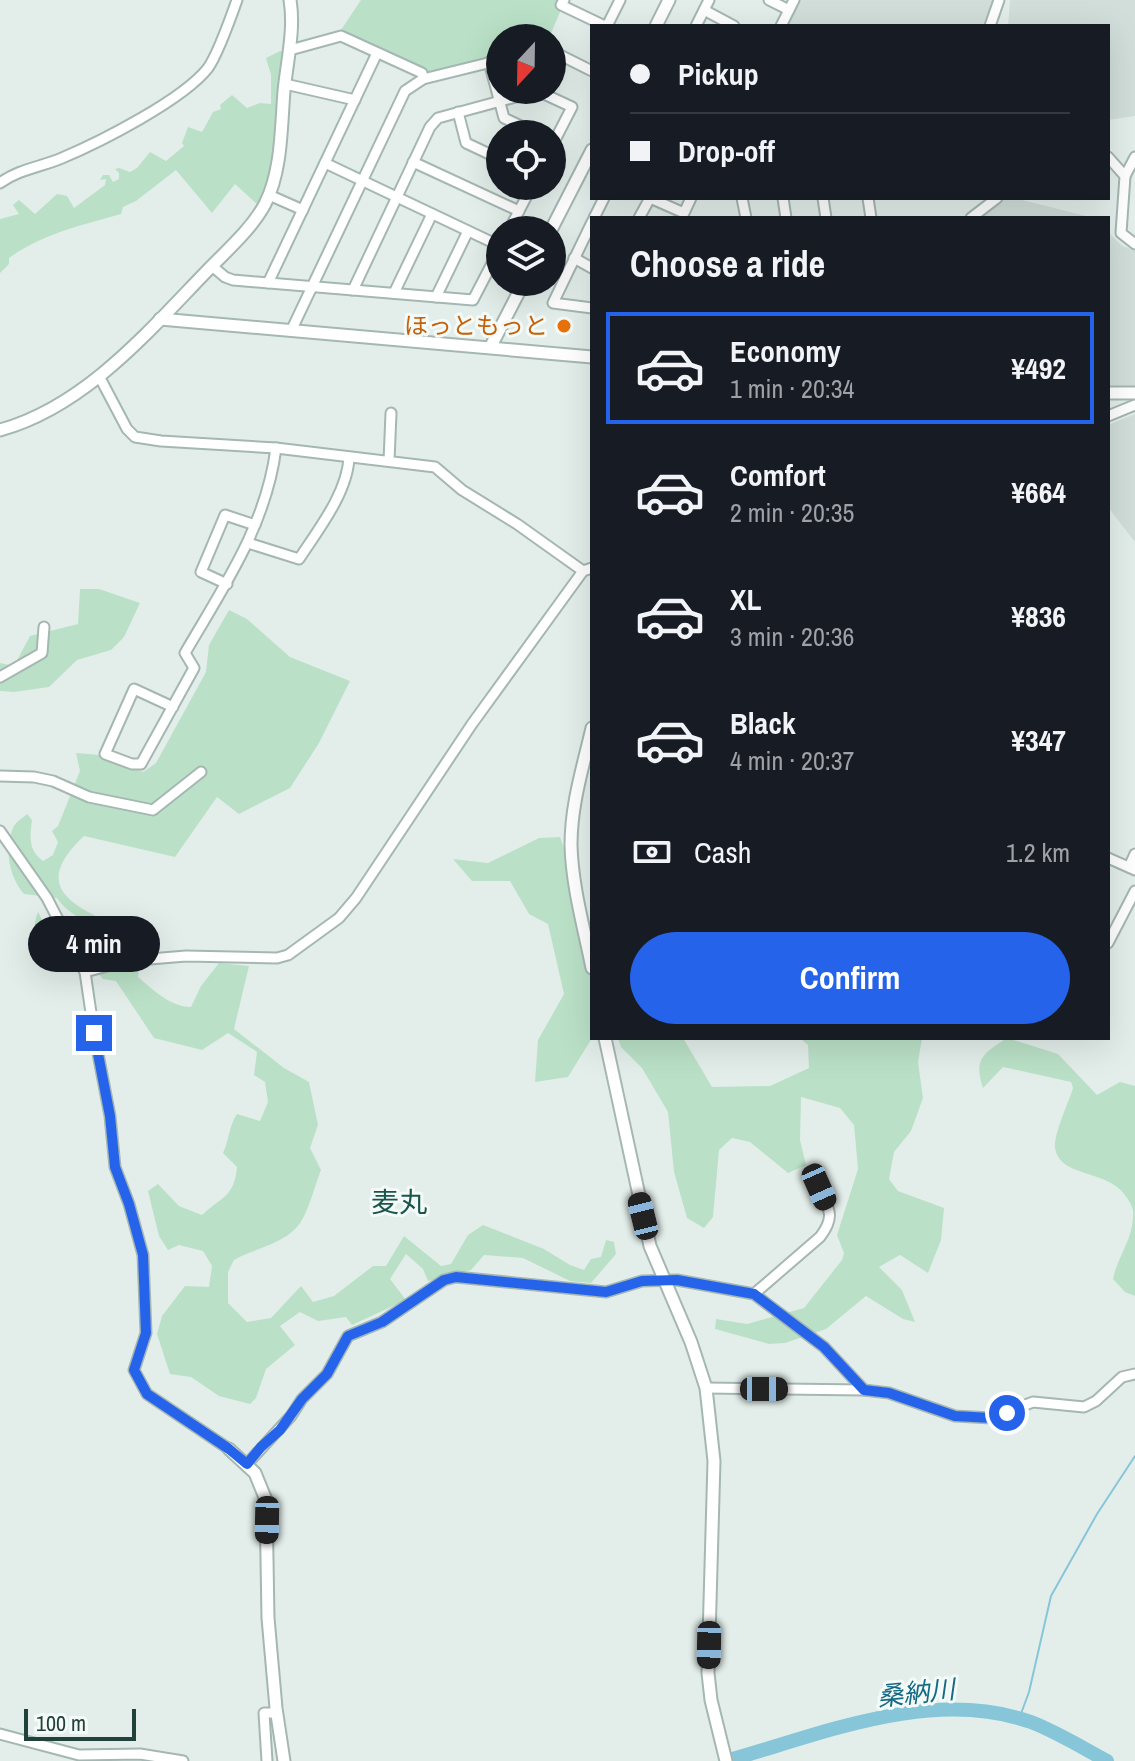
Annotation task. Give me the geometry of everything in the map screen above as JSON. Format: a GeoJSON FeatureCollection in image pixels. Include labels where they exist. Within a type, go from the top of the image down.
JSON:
{"type":"FeatureCollection","features":[{"type":"Feature","properties":{"kind":"street"},"geometry":{"type":"LineString","coordinates":[[0,183],[14,173],[49,164],[126,126],[191,84],[209,66],[237,0]]}},
{"type":"Feature","properties":{"kind":"street"},"geometry":{"type":"LineString","coordinates":[[0,430],[57,405],[99,376],[160,319],[256,217],[269,195],[276,163],[290,50],[290,0]]}},
{"type":"Feature","properties":{"kind":"street"},"geometry":{"type":"LineString","coordinates":[[564,0],[561,5],[602,24]]}},
{"type":"Feature","properties":{"kind":"street"},"geometry":{"type":"LineString","coordinates":[[607,24],[620,0]]}},
{"type":"Feature","properties":{"kind":"street"},"geometry":{"type":"LineString","coordinates":[[657,24],[669,0]]}},
{"type":"Feature","properties":{"kind":"street"},"geometry":{"type":"LineString","coordinates":[[697,24],[709,0]]}},
{"type":"Feature","properties":{"kind":"street"},"geometry":{"type":"LineString","coordinates":[[769,0],[789,10]]}},
{"type":"Feature","properties":{"kind":"street"},"geometry":{"type":"LineString","coordinates":[[782,24],[794,0]]}},
{"type":"Feature","properties":{"kind":"street"},"geometry":{"type":"LineString","coordinates":[[991,24],[999,0]]}},
{"type":"Feature","properties":{"kind":"street"},"geometry":{"type":"LineString","coordinates":[[704,10],[730,24]]}},
{"type":"Feature","properties":{"kind":"street"},"geometry":{"type":"LineString","coordinates":[[290,50],[341,36],[422,73],[423,79]]}},
{"type":"Feature","properties":{"kind":"street"},"geometry":{"type":"LineString","coordinates":[[268,283],[377,53]]}},
{"type":"Feature","properties":{"kind":"street"},"geometry":{"type":"LineString","coordinates":[[566,58],[590,70]]}},
{"type":"Feature","properties":{"kind":"street"},"geometry":{"type":"LineString","coordinates":[[291,331],[402,96],[410,86],[423,79],[486,63]]}},
{"type":"Feature","properties":{"kind":"street"},"geometry":{"type":"LineString","coordinates":[[285,84],[355,100]]}},
{"type":"Feature","properties":{"kind":"street"},"geometry":{"type":"LineString","coordinates":[[353,290],[432,124],[438,118],[491,104]]}},
{"type":"Feature","properties":{"kind":"street"},"geometry":{"type":"LineString","coordinates":[[565,104],[572,107],[565,120]]}},
{"type":"Feature","properties":{"kind":"street"},"geometry":{"type":"LineString","coordinates":[[458,112],[466,143],[486,152]]}},
{"type":"Feature","properties":{"kind":"street"},"geometry":{"type":"LineString","coordinates":[[558,216],[590,154]]}},
{"type":"Feature","properties":{"kind":"street"},"geometry":{"type":"LineString","coordinates":[[1135,157],[1125,176],[1121,233],[1135,244]]}},
{"type":"Feature","properties":{"kind":"street"},"geometry":{"type":"LineString","coordinates":[[1110,159],[1125,176]]}},
{"type":"Feature","properties":{"kind":"street"},"geometry":{"type":"LineString","coordinates":[[413,162],[519,211]]}},
{"type":"Feature","properties":{"kind":"street"},"geometry":{"type":"LineString","coordinates":[[325,163],[486,240]]}},
{"type":"Feature","properties":{"kind":"street"},"geometry":{"type":"LineString","coordinates":[[269,195],[303,210]]}},
{"type":"Feature","properties":{"kind":"street"},"geometry":{"type":"LineString","coordinates":[[516,216],[525,200]]}},
{"type":"Feature","properties":{"kind":"street"},"geometry":{"type":"LineString","coordinates":[[655,200],[690,216]]}},
{"type":"Feature","properties":{"kind":"street"},"geometry":{"type":"LineString","coordinates":[[684,213],[690,200]]}},
{"type":"Feature","properties":{"kind":"street"},"geometry":{"type":"LineString","coordinates":[[974,216],[994,200]]}},
{"type":"Feature","properties":{"kind":"street"},"geometry":{"type":"LineString","coordinates":[[394,293],[432,214]]}},
{"type":"Feature","properties":{"kind":"street"},"geometry":{"type":"LineString","coordinates":[[590,226],[553,303],[590,308]]}},
{"type":"Feature","properties":{"kind":"street"},"geometry":{"type":"LineString","coordinates":[[436,297],[468,231]]}},
{"type":"Feature","properties":{"kind":"street"},"geometry":{"type":"LineString","coordinates":[[574,258],[590,267]]}},
{"type":"Feature","properties":{"kind":"street"},"geometry":{"type":"LineString","coordinates":[[212,266],[233,280],[473,300],[486,274]]}},
{"type":"Feature","properties":{"kind":"street"},"geometry":{"type":"LineString","coordinates":[[491,346],[517,296]]}},
{"type":"Feature","properties":{"kind":"street"},"geometry":{"type":"LineString","coordinates":[[160,319],[590,357]]}},
{"type":"Feature","properties":{"kind":"street"},"geometry":{"type":"LineString","coordinates":[[85,972],[126,961],[186,956],[277,958],[288,955],[339,918],[370,880],[472,724],[589,570],[462,490],[435,467],[276,448],[135,437],[127,429],[99,376]]}},
{"type":"Feature","properties":{"kind":"street"},"geometry":{"type":"LineString","coordinates":[[1110,393],[1135,393]]}},
{"type":"Feature","properties":{"kind":"street"},"geometry":{"type":"LineString","coordinates":[[1110,415],[1135,405]]}},
{"type":"Feature","properties":{"kind":"street"},"geometry":{"type":"LineString","coordinates":[[389,461],[391,413]]}},
{"type":"Feature","properties":{"kind":"street"},"geometry":{"type":"LineString","coordinates":[[173,707],[134,689],[105,754],[132,764],[141,764],[173,707],[194,668],[185,653],[248,543],[272,483],[276,448]]}},
{"type":"Feature","properties":{"kind":"street"},"geometry":{"type":"LineString","coordinates":[[248,543],[299,559],[336,498],[349,468],[349,457]]}},
{"type":"Feature","properties":{"kind":"street"},"geometry":{"type":"LineString","coordinates":[[227,584],[201,572],[225,515],[255,525]]}},
{"type":"Feature","properties":{"kind":"street"},"geometry":{"type":"LineString","coordinates":[[0,677],[42,653],[44,627]]}},
{"type":"Feature","properties":{"kind":"street"},"geometry":{"type":"LineString","coordinates":[[590,736],[576,793],[571,846],[590,958]]}},
{"type":"Feature","properties":{"kind":"street"},"geometry":{"type":"LineString","coordinates":[[0,776],[53,781],[89,797],[153,810],[201,772]]}},
{"type":"Feature","properties":{"kind":"street"},"geometry":{"type":"LineString","coordinates":[[0,831],[47,898],[85,972],[110,1116],[115,1167],[143,1255],[146,1333],[134,1370],[147,1394],[247,1464],[262,1487],[266,1500],[268,1618],[276,1713],[284,1761]]}},
{"type":"Feature","properties":{"kind":"street"},"geometry":{"type":"LineString","coordinates":[[1110,859],[1132,868],[1135,854]]}},
{"type":"Feature","properties":{"kind":"street"},"geometry":{"type":"LineString","coordinates":[[1110,939],[1135,891]]}},
{"type":"Feature","properties":{"kind":"street"},"geometry":{"type":"LineString","coordinates":[[605,1040],[650,1246],[691,1342],[706,1388],[714,1461],[708,1673],[726,1761]]}},
{"type":"Feature","properties":{"kind":"street"},"geometry":{"type":"LineString","coordinates":[[754,1294],[820,1237],[828,1226],[831,1218],[819,1187]]}},
{"type":"Feature","properties":{"kind":"street"},"geometry":{"type":"LineString","coordinates":[[247,1464],[327,1374],[348,1336],[382,1322],[444,1280],[456,1277],[606,1292],[642,1281],[664,1280],[714,1285],[754,1294],[824,1347],[864,1390]]}},
{"type":"Feature","properties":{"kind":"street"},"geometry":{"type":"LineString","coordinates":[[706,1388],[864,1390],[889,1393],[955,1416],[991,1418],[1033,1402],[1084,1407],[1096,1401],[1122,1377],[1135,1374]]}},
{"type":"Feature","properties":{"kind":"street"},"geometry":{"type":"LineString","coordinates":[[267,1761],[264,1713],[276,1713]]}},
{"type":"Feature","properties":{"kind":"street"},"geometry":{"type":"LineString","coordinates":[[0,1734],[79,1755],[140,1754],[183,1761]]}},
{"type":"Feature","properties":{"kind":"shaded area"},"geometry":{"type":"Polygon","coordinates":[[[798,0],[995,0],[987,24],[786,24],[798,0]]]}},
{"type":"Feature","properties":{"kind":"shaded area"},"geometry":{"type":"Polygon","coordinates":[[[1010,0],[1135,0],[1135,116],[1110,120],[1110,24],[1008,24],[1010,0]]]}},
{"type":"Feature","properties":{"kind":"shaded area"},"geometry":{"type":"Polygon","coordinates":[[[1001,200],[1022,200],[1086,216],[983,216],[1001,200]]]}},
{"type":"Feature","properties":{"kind":"shaded area"},"geometry":{"type":"Polygon","coordinates":[[[1110,234],[1122,246],[1135,250],[1135,387],[1110,388],[1110,234]]]}},
{"type":"Feature","properties":{"kind":"shaded area"},"geometry":{"type":"Polygon","coordinates":[[[1135,414],[1135,542],[1110,510],[1110,424],[1135,414]]]}},
{"type":"Feature","properties":{"kind":"green space"},"geometry":{"type":"Polygon","coordinates":[[[361,0],[565,0],[555,24],[486,24],[486,60],[423,79],[339,33],[361,0]]]}},
{"type":"Feature","properties":{"kind":"green space"},"geometry":{"type":"Polygon","coordinates":[[[280,51],[285,52],[276,131],[269,172],[258,205],[235,184],[212,213],[176,170],[136,201],[123,207],[121,214],[63,231],[35,243],[9,258],[9,264],[0,273],[0,219],[19,214],[13,205],[19,200],[35,214],[57,194],[67,196],[74,208],[105,185],[106,179],[100,180],[103,175],[109,175],[113,182],[119,179],[115,169],[130,172],[150,152],[166,161],[184,146],[182,143],[188,127],[202,132],[213,112],[221,109],[220,105],[232,95],[247,108],[260,103],[271,104],[271,75],[266,58],[280,51]]]}},
{"type":"Feature","properties":{"kind":"green space"},"geometry":{"type":"Polygon","coordinates":[[[80,589],[99,589],[140,603],[124,637],[111,650],[77,660],[49,687],[0,691],[0,663],[14,666],[30,636],[78,624],[80,589]]]}},
{"type":"Feature","properties":{"kind":"green space"},"geometry":{"type":"Polygon","coordinates":[[[229,610],[247,619],[290,657],[350,681],[319,743],[290,788],[239,814],[217,797],[175,857],[84,836],[65,857],[59,875],[62,889],[72,901],[87,912],[143,939],[138,977],[169,1001],[191,1007],[201,986],[219,963],[249,966],[234,1029],[284,1068],[309,1082],[318,1125],[310,1148],[321,1170],[310,1201],[304,1217],[290,1234],[234,1260],[228,1272],[228,1303],[247,1322],[271,1318],[301,1286],[313,1302],[334,1296],[373,1266],[386,1266],[404,1236],[441,1266],[451,1264],[468,1235],[483,1225],[544,1249],[584,1270],[591,1259],[601,1257],[606,1240],[614,1242],[616,1254],[591,1283],[570,1281],[523,1258],[484,1255],[471,1270],[428,1281],[423,1269],[406,1254],[390,1279],[406,1300],[352,1325],[346,1317],[318,1321],[300,1312],[280,1326],[295,1345],[266,1369],[256,1398],[250,1404],[219,1396],[191,1377],[170,1374],[157,1334],[162,1316],[185,1286],[209,1287],[212,1266],[203,1251],[179,1245],[168,1250],[159,1236],[148,1191],[158,1184],[179,1206],[202,1215],[230,1191],[237,1167],[223,1153],[232,1123],[237,1114],[260,1121],[268,1102],[265,1082],[254,1075],[257,1052],[228,1033],[202,1050],[154,1038],[116,981],[103,979],[84,957],[59,964],[45,964],[35,939],[38,912],[58,949],[85,948],[99,954],[108,952],[112,942],[68,910],[57,898],[24,894],[12,871],[9,854],[13,828],[27,814],[32,820],[32,848],[43,861],[53,855],[58,842],[52,831],[58,826],[80,771],[76,753],[100,755],[143,772],[156,763],[206,672],[209,645],[229,610]]]}},
{"type":"Feature","properties":{"kind":"green space"},"geometry":{"type":"Polygon","coordinates":[[[560,837],[590,922],[591,1040],[568,1077],[535,1082],[538,1040],[564,994],[548,924],[529,914],[510,881],[472,881],[453,859],[488,863],[539,838],[560,837]]]}},
{"type":"Feature","properties":{"kind":"green space"},"geometry":{"type":"Polygon","coordinates":[[[619,1040],[684,1040],[712,1087],[770,1086],[809,1068],[808,1045],[802,1040],[922,1040],[918,1062],[923,1098],[911,1131],[894,1152],[889,1179],[898,1191],[944,1208],[941,1240],[928,1273],[900,1255],[879,1267],[902,1290],[915,1322],[903,1319],[866,1296],[826,1329],[785,1343],[769,1344],[715,1329],[716,1319],[747,1324],[804,1308],[842,1260],[844,1253],[837,1235],[858,1169],[854,1125],[840,1108],[801,1097],[800,1140],[806,1165],[788,1173],[750,1142],[732,1138],[719,1150],[713,1217],[704,1228],[687,1218],[674,1172],[668,1112],[642,1068],[621,1047],[619,1040]]]}},
{"type":"Feature","properties":{"kind":"green space"},"geometry":{"type":"Polygon","coordinates":[[[1004,1040],[1013,1040],[1058,1054],[1097,1095],[1120,1082],[1135,1086],[1135,1296],[1125,1292],[1113,1279],[1131,1232],[1131,1204],[1109,1182],[1066,1165],[1055,1148],[1073,1088],[1071,1082],[1003,1067],[983,1088],[980,1063],[992,1048],[1004,1040]]]}},
{"type":"Feature","properties":{"kind":"waterway"},"geometry":{"type":"LineString","coordinates":[[1019,1719],[1029,1692],[1051,1596],[1097,1514],[1135,1456]]}},
{"type":"Feature","properties":{"kind":"waterway","name":"桑納川"},"geometry":{"type":"LineString","coordinates":[[726,1761],[877,1718],[955,1710],[993,1713],[1031,1722],[1107,1761]]}},
{"type":"Feature","properties":{"kind":"place","name":"ほっともっと"},"geometry":{"type":"Point","coordinates":[564,326]}},
{"type":"Feature","properties":{"kind":"district","name":"麦丸"},"geometry":{"type":"Point","coordinates":[399,1202]}},
{"type":"Feature","properties":{"kind":"route"},"geometry":{"type":"LineString","coordinates":[[94,1033],[110,1116],[115,1167],[143,1255],[146,1333],[134,1370],[147,1394],[247,1464],[332,1368],[348,1336],[382,1322],[444,1280],[456,1277],[606,1292],[642,1281],[677,1280],[754,1294],[824,1347],[864,1390],[889,1393],[955,1416],[991,1418],[1007,1413]]}}]}
